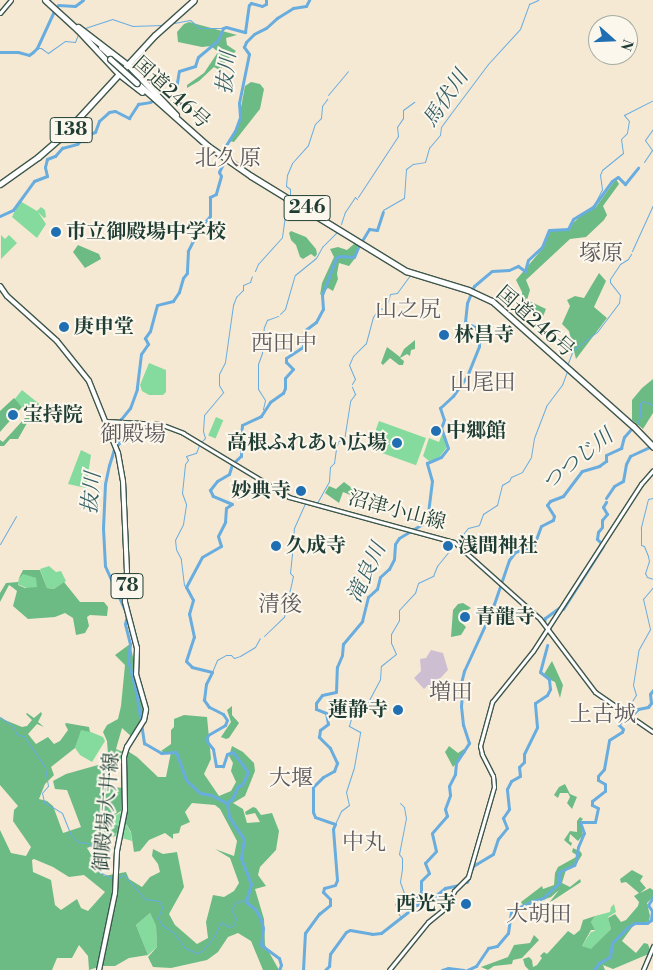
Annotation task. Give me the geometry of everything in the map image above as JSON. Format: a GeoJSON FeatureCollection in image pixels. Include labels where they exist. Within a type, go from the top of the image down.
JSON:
{"type":"FeatureCollection","features":[{"type":"Feature","properties":{"kind":"highway","name":"国道246号"},"geometry":{"type":"LineString","coordinates":[[44,0],[111,56],[138,84],[225,157],[407,269],[476,291],[504,312],[652,445]]}},
{"type":"Feature","properties":{"kind":"highway","name":"国道246号"},"geometry":{"type":"LineString","coordinates":[[49,0],[78,28]]}},
{"type":"Feature","properties":{"kind":"highway","name":"138"},"geometry":{"type":"LineString","coordinates":[[0,185],[51,149],[182,9],[194,0]]}},
{"type":"Feature","properties":{"kind":"highway","name":"246"},"geometry":{"type":"LineString","coordinates":[[78,28],[113,67],[136,73],[157,100]]}},
{"type":"Feature","properties":{"kind":"highway","name":"246"},"geometry":{"type":"LineString","coordinates":[[111,56],[138,84]]}},
{"type":"Feature","properties":{"kind":"main road"},"geometry":{"type":"LineString","coordinates":[[0,13],[11,0]]}},
{"type":"Feature","properties":{"kind":"main road","name":"御殿場大井線"},"geometry":{"type":"LineString","coordinates":[[0,286],[8,296],[57,341],[76,363],[95,392],[115,448],[124,496],[128,571],[125,602],[137,648],[136,669],[146,707],[144,720],[127,748],[124,757],[125,810],[117,851],[116,878],[99,970]]}},
{"type":"Feature","properties":{"kind":"main road","name":"沼津小山線"},"geometry":{"type":"LineString","coordinates":[[106,421],[121,423],[154,422],[179,431],[283,494],[305,502],[456,543],[548,628],[595,692],[653,732]]}},
{"type":"Feature","properties":{"kind":"main road"},"geometry":{"type":"LineString","coordinates":[[388,970],[428,922],[448,906],[454,891],[467,880],[494,787],[493,776],[480,746],[488,711],[495,697],[525,662],[641,484],[653,470]]}},
{"type":"Feature","properties":{"kind":"main road"},"geometry":{"type":"LineString","coordinates":[[643,970],[652,953],[653,946]]}},
{"type":"Feature","properties":{"kind":"shaded area"},"geometry":{"type":"Polygon","coordinates":[[[431,650],[443,653],[448,670],[430,689],[427,686],[424,689],[414,678],[421,671],[420,659],[426,658],[431,650]]]}},
{"type":"Feature","properties":{"kind":"green space"},"geometry":{"type":"Polygon","coordinates":[[[189,22],[237,35],[226,38],[227,45],[236,51],[225,62],[221,71],[214,67],[199,81],[187,88],[187,85],[204,73],[218,52],[211,46],[202,47],[178,42],[177,32],[184,24],[189,22]]]}},
{"type":"Feature","properties":{"kind":"green space"},"geometry":{"type":"Polygon","coordinates":[[[251,82],[260,84],[264,89],[260,109],[234,142],[229,141],[237,129],[245,86],[251,82]]]}},
{"type":"Feature","properties":{"kind":"green space"},"geometry":{"type":"Polygon","coordinates":[[[616,179],[619,184],[603,206],[607,215],[604,220],[586,237],[570,239],[526,280],[530,290],[527,300],[546,309],[542,319],[523,302],[522,292],[516,280],[543,248],[550,231],[569,231],[573,223],[586,211],[596,207],[616,179]]]}},
{"type":"Feature","properties":{"kind":"green space"},"geometry":{"type":"Polygon","coordinates":[[[20,201],[37,211],[41,207],[45,210],[46,217],[44,218],[38,212],[46,224],[37,238],[12,217],[20,201]]]}},
{"type":"Feature","properties":{"kind":"green space"},"geometry":{"type":"Polygon","coordinates":[[[291,231],[306,237],[316,249],[317,254],[315,257],[311,254],[303,259],[300,257],[296,245],[291,240],[289,233],[291,231]]]}},
{"type":"Feature","properties":{"kind":"green space"},"geometry":{"type":"Polygon","coordinates":[[[1,235],[5,239],[9,235],[17,243],[1,259],[1,235]]]}},
{"type":"Feature","properties":{"kind":"green space"},"geometry":{"type":"Polygon","coordinates":[[[354,244],[358,245],[356,257],[349,266],[339,263],[338,279],[333,291],[328,288],[320,295],[322,283],[334,257],[330,249],[338,247],[347,250],[354,244]]]}},
{"type":"Feature","properties":{"kind":"green space"},"geometry":{"type":"Polygon","coordinates":[[[78,245],[99,254],[101,259],[85,268],[73,252],[78,245]]]}},
{"type":"Feature","properties":{"kind":"green space"},"geometry":{"type":"Polygon","coordinates":[[[599,273],[606,281],[594,307],[607,318],[576,359],[569,331],[562,324],[570,306],[567,300],[575,296],[584,298],[599,273]]]}},
{"type":"Feature","properties":{"kind":"green space"},"geometry":{"type":"Polygon","coordinates":[[[415,340],[415,349],[411,350],[410,356],[407,354],[400,358],[404,361],[403,365],[399,365],[390,358],[383,365],[381,363],[387,347],[400,357],[404,349],[415,340]]]}},
{"type":"Feature","properties":{"kind":"green space"},"geometry":{"type":"Polygon","coordinates":[[[149,363],[166,370],[166,392],[163,395],[149,395],[142,391],[140,385],[149,363]]]}},
{"type":"Feature","properties":{"kind":"green space"},"geometry":{"type":"Polygon","coordinates":[[[653,379],[653,413],[643,429],[632,420],[632,400],[653,379]]]}},
{"type":"Feature","properties":{"kind":"green space"},"geometry":{"type":"Polygon","coordinates":[[[22,390],[43,407],[31,414],[14,400],[22,390]]]}},
{"type":"Feature","properties":{"kind":"green space"},"geometry":{"type":"Polygon","coordinates":[[[14,398],[22,407],[0,432],[0,411],[14,398]]]}},
{"type":"Feature","properties":{"kind":"green space"},"geometry":{"type":"Polygon","coordinates":[[[31,416],[18,439],[10,439],[4,446],[0,446],[0,440],[3,442],[25,418],[31,416]]]}},
{"type":"Feature","properties":{"kind":"green space"},"geometry":{"type":"Polygon","coordinates":[[[216,417],[223,420],[216,439],[208,435],[216,417]]]}},
{"type":"Feature","properties":{"kind":"green space","name":"高根ふれあい広場"},"geometry":{"type":"Polygon","coordinates":[[[379,421],[426,438],[416,465],[369,448],[379,421]]]}},
{"type":"Feature","properties":{"kind":"green space","name":"高根ふれあい広場"},"geometry":{"type":"Polygon","coordinates":[[[443,432],[447,447],[438,459],[429,461],[423,456],[429,438],[439,442],[443,432]]]}},
{"type":"Feature","properties":{"kind":"green space"},"geometry":{"type":"Polygon","coordinates":[[[81,450],[91,455],[86,488],[68,484],[81,450]]]}},
{"type":"Feature","properties":{"kind":"green space"},"geometry":{"type":"Polygon","coordinates":[[[344,482],[355,492],[353,496],[343,492],[339,503],[325,493],[329,486],[336,489],[344,482]]]}},
{"type":"Feature","properties":{"kind":"green space"},"geometry":{"type":"Polygon","coordinates":[[[49,566],[56,572],[61,571],[66,581],[54,589],[47,588],[40,569],[49,566]]]}},
{"type":"Feature","properties":{"kind":"green space"},"geometry":{"type":"Polygon","coordinates":[[[23,570],[40,570],[47,588],[54,589],[64,582],[80,602],[104,602],[108,607],[107,616],[90,615],[87,617],[89,626],[85,633],[76,635],[73,618],[65,613],[55,617],[28,619],[13,606],[17,591],[9,585],[0,602],[0,593],[6,583],[18,582],[18,585],[25,588],[37,587],[36,578],[23,574],[18,580],[23,570]]]}},
{"type":"Feature","properties":{"kind":"green space"},"geometry":{"type":"Polygon","coordinates":[[[22,573],[37,578],[37,588],[29,589],[17,584],[22,573]]]}},
{"type":"Feature","properties":{"kind":"green space"},"geometry":{"type":"Polygon","coordinates":[[[463,603],[471,608],[461,614],[459,620],[466,627],[461,635],[451,637],[453,610],[458,604],[463,603]]]}},
{"type":"Feature","properties":{"kind":"green space"},"geometry":{"type":"Polygon","coordinates":[[[130,644],[145,709],[143,722],[133,738],[122,728],[116,749],[123,752],[124,757],[126,750],[137,757],[158,777],[166,777],[171,752],[165,753],[161,751],[171,744],[171,730],[174,727],[174,719],[184,715],[207,717],[211,759],[204,774],[219,796],[231,791],[236,782],[231,771],[233,763],[229,756],[232,746],[243,752],[254,763],[255,771],[245,796],[233,803],[243,809],[247,823],[260,822],[255,813],[246,815],[245,812],[253,807],[261,815],[272,813],[279,831],[276,850],[260,867],[258,875],[266,886],[255,889],[264,919],[265,945],[279,970],[263,970],[251,941],[238,933],[228,937],[218,952],[207,960],[171,968],[153,967],[148,957],[157,947],[156,926],[150,913],[136,925],[148,955],[129,958],[115,966],[101,966],[89,970],[88,956],[79,945],[72,958],[57,958],[52,970],[0,970],[0,830],[11,853],[26,856],[31,847],[13,821],[14,810],[18,806],[0,785],[0,718],[22,727],[27,726],[32,720],[27,713],[34,718],[41,712],[42,714],[38,722],[44,727],[37,724],[28,734],[36,744],[48,737],[54,744],[60,741],[68,730],[66,723],[89,727],[90,732],[81,730],[75,748],[51,767],[54,775],[45,784],[39,799],[47,801],[53,806],[63,833],[81,827],[67,790],[55,789],[53,781],[66,774],[105,763],[108,754],[107,741],[103,732],[107,725],[118,719],[125,665],[115,655],[130,644]],[[116,759],[107,773],[111,787],[124,788],[125,808],[108,820],[115,823],[119,828],[115,836],[87,848],[104,876],[126,872],[129,879],[142,887],[150,877],[160,872],[158,864],[152,856],[153,849],[163,854],[177,852],[184,887],[169,914],[175,925],[197,944],[208,938],[206,922],[213,895],[224,897],[234,891],[239,883],[230,858],[215,849],[234,856],[237,841],[220,809],[215,805],[192,803],[185,812],[190,822],[181,826],[179,833],[173,834],[173,839],[165,833],[149,840],[140,851],[134,852],[131,832],[124,820],[127,812],[122,761],[116,759]],[[34,859],[32,860],[33,872],[51,880],[55,905],[61,910],[77,899],[81,908],[88,911],[105,892],[84,875],[69,877],[53,867],[34,859]]]}},
{"type":"Feature","properties":{"kind":"green space"},"geometry":{"type":"Polygon","coordinates":[[[552,661],[563,685],[560,698],[555,682],[546,678],[544,674],[552,661]]]}},
{"type":"Feature","properties":{"kind":"green space"},"geometry":{"type":"Polygon","coordinates":[[[232,706],[232,715],[239,723],[229,738],[226,739],[221,737],[231,722],[227,710],[232,706]]]}},
{"type":"Feature","properties":{"kind":"green space"},"geometry":{"type":"Polygon","coordinates":[[[80,730],[86,730],[103,737],[105,741],[92,762],[80,755],[75,748],[80,730]]]}},
{"type":"Feature","properties":{"kind":"green space"},"geometry":{"type":"Polygon","coordinates":[[[449,746],[458,753],[464,749],[466,752],[453,767],[445,752],[449,746]]]}},
{"type":"Feature","properties":{"kind":"green space"},"geometry":{"type":"Polygon","coordinates":[[[565,784],[570,794],[577,797],[572,809],[567,803],[570,797],[568,793],[560,793],[558,798],[554,795],[559,787],[565,784]]]}},
{"type":"Feature","properties":{"kind":"green space"},"geometry":{"type":"Polygon","coordinates":[[[125,810],[124,820],[131,833],[132,841],[115,836],[119,828],[108,820],[125,810]]]}},
{"type":"Feature","properties":{"kind":"green space"},"geometry":{"type":"Polygon","coordinates":[[[580,817],[583,819],[580,822],[583,835],[578,841],[570,834],[569,841],[572,843],[571,846],[564,840],[570,831],[577,832],[577,821],[580,817]]]}},
{"type":"Feature","properties":{"kind":"green space"},"geometry":{"type":"Polygon","coordinates":[[[573,848],[581,852],[582,855],[575,866],[566,870],[562,883],[570,887],[580,879],[581,882],[549,903],[559,890],[551,897],[524,907],[521,902],[542,886],[543,889],[554,885],[555,873],[558,867],[578,856],[572,852],[573,848]]]}},
{"type":"Feature","properties":{"kind":"green space"},"geometry":{"type":"Polygon","coordinates":[[[632,870],[643,876],[640,881],[646,888],[640,893],[650,888],[653,890],[653,897],[647,903],[650,916],[649,921],[645,923],[636,922],[622,941],[636,953],[644,943],[648,944],[651,953],[613,969],[603,965],[605,970],[529,970],[525,966],[523,959],[529,957],[532,960],[533,967],[537,965],[542,958],[540,956],[544,952],[547,954],[568,931],[574,935],[580,930],[583,920],[595,916],[591,922],[595,930],[591,930],[582,946],[591,949],[611,929],[608,918],[615,914],[621,922],[626,920],[638,906],[639,902],[634,896],[639,893],[626,882],[621,883],[620,879],[632,870]]]}},
{"type":"Feature","properties":{"kind":"green space"},"geometry":{"type":"Polygon","coordinates":[[[614,904],[616,912],[608,917],[611,929],[591,950],[582,946],[591,932],[595,931],[591,922],[595,916],[610,912],[614,904]]]}},
{"type":"Feature","properties":{"kind":"green space"},"geometry":{"type":"Polygon","coordinates":[[[150,913],[156,926],[157,947],[148,955],[136,925],[150,913]]]}},
{"type":"Feature","properties":{"kind":"green space"},"geometry":{"type":"Polygon","coordinates":[[[534,935],[539,940],[522,958],[513,960],[512,964],[494,966],[488,970],[481,967],[508,957],[514,945],[530,943],[534,935]]]}},
{"type":"Feature","properties":{"kind":"waterway"},"geometry":{"type":"LineString","coordinates":[[1,9],[8,0]]}},
{"type":"Feature","properties":{"kind":"waterway"},"geometry":{"type":"LineString","coordinates":[[58,5],[75,6],[83,0]]}},
{"type":"Feature","properties":{"kind":"waterway"},"geometry":{"type":"LineString","coordinates":[[0,216],[13,210],[34,181],[47,176],[45,167],[47,159],[55,156],[62,148],[77,144],[85,136],[95,132],[99,121],[109,112],[115,111],[129,118],[138,104],[150,102],[176,89],[179,71],[195,66],[198,57],[218,40],[223,28],[226,27],[245,32],[249,5],[251,3],[262,6],[266,4],[266,0]]}},
{"type":"Feature","properties":{"kind":"waterway","name":"抜川"},"geometry":{"type":"LineString","coordinates":[[223,150],[235,131],[240,117],[239,103],[249,54],[244,47],[246,42],[254,34],[266,28],[293,8],[306,6],[309,0]]}},
{"type":"Feature","properties":{"kind":"waterway","name":"馬伏川"},"geometry":{"type":"LineString","coordinates":[[383,210],[404,198],[406,169],[413,164],[425,162],[429,148],[440,135],[441,127],[488,64],[520,29],[529,4],[538,0]]}},
{"type":"Feature","properties":{"kind":"waterway"},"geometry":{"type":"LineString","coordinates":[[0,52],[18,52],[29,55],[33,52],[37,48],[54,11]]}},
{"type":"Feature","properties":{"kind":"waterway"},"geometry":{"type":"LineString","coordinates":[[85,28],[112,19],[132,26],[162,25]]}},
{"type":"Feature","properties":{"kind":"waterway"},"geometry":{"type":"LineString","coordinates":[[174,23],[190,20],[200,28],[223,28]]}},
{"type":"Feature","properties":{"kind":"waterway"},"geometry":{"type":"LineString","coordinates":[[37,48],[41,48],[48,53],[65,41],[75,42],[78,34]]}},
{"type":"Feature","properties":{"kind":"waterway"},"geometry":{"type":"LineString","coordinates":[[328,95],[348,71]]}},
{"type":"Feature","properties":{"kind":"waterway"},"geometry":{"type":"LineString","coordinates":[[290,195],[290,189],[286,186],[287,175],[292,163],[308,145],[315,124],[321,118],[322,106],[327,99]]}},
{"type":"Feature","properties":{"kind":"waterway","name":"滝良川"},"geometry":{"type":"LineString","coordinates":[[593,207],[602,189],[600,175],[602,170],[623,153],[621,139],[627,133],[629,121],[624,115],[653,100]]}},
{"type":"Feature","properties":{"kind":"waterway"},"geometry":{"type":"LineString","coordinates":[[358,197],[398,136],[397,127],[403,118],[403,110],[414,102]]}},
{"type":"Feature","properties":{"kind":"waterway","name":"滝良川"},"geometry":{"type":"LineString","coordinates":[[644,162],[652,150],[645,140],[653,129]]}},
{"type":"Feature","properties":{"kind":"waterway","name":"抜川"},"geometry":{"type":"LineString","coordinates":[[224,162],[219,172],[221,176],[216,194],[210,197],[210,216],[200,227],[188,251],[187,273],[183,278],[179,292],[173,301],[157,305],[150,331],[145,338],[148,344],[141,354],[137,389],[130,408],[121,419],[119,443],[114,449],[109,465],[105,484],[103,528],[105,566],[127,615],[125,624],[130,644],[128,660],[137,697],[144,743],[161,753],[176,752],[186,780],[200,793],[211,795],[227,803]]}},
{"type":"Feature","properties":{"kind":"waterway","name":"滝良川"},"geometry":{"type":"LineString","coordinates":[[303,970],[305,933],[319,914],[330,905],[330,899],[323,892],[324,888],[335,885],[337,880],[333,829],[335,824],[315,817],[313,812],[313,787],[323,777],[334,771],[337,763],[330,748],[319,737],[320,730],[328,724],[326,713],[316,709],[316,703],[322,695],[336,692],[337,667],[342,655],[343,644],[362,621],[368,597],[377,589],[380,577],[389,569],[394,559],[395,544],[399,538],[427,521],[432,481],[427,463],[441,457],[448,448],[441,428],[444,420],[440,408],[453,396],[467,376],[479,346],[479,337],[475,327],[465,322],[467,303],[474,286],[492,271],[509,270],[518,266],[525,271],[528,260],[542,247],[549,230],[568,229],[573,219],[593,207],[612,181],[618,177],[625,184],[638,168]]}},
{"type":"Feature","properties":{"kind":"waterway"},"geometry":{"type":"LineString","coordinates":[[341,224],[345,212],[355,197],[357,199]]}},
{"type":"Feature","properties":{"kind":"waterway"},"geometry":{"type":"LineString","coordinates":[[255,271],[258,264],[282,237],[287,201]]}},
{"type":"Feature","properties":{"kind":"waterway"},"geometry":{"type":"LineString","coordinates":[[632,251],[653,205]]}},
{"type":"Feature","properties":{"kind":"waterway","name":"馬伏川"},"geometry":{"type":"LineString","coordinates":[[363,239],[369,229],[377,230],[383,212]]}},
{"type":"Feature","properties":{"kind":"waterway"},"geometry":{"type":"LineString","coordinates":[[280,314],[285,309],[295,275],[316,258],[322,247],[336,233]]}},
{"type":"Feature","properties":{"kind":"waterway","name":"馬伏川"},"geometry":{"type":"LineString","coordinates":[[227,803],[232,799],[238,786],[242,785],[248,772],[233,752],[227,754],[223,766],[216,766],[213,749],[206,740],[208,735],[225,725],[227,720],[223,714],[209,707],[204,700],[206,684],[212,672],[192,667],[186,661],[194,637],[189,614],[193,600],[186,587],[202,557],[221,546],[218,536],[225,522],[226,508],[232,504],[213,496],[210,490],[217,481],[229,474],[232,464],[241,456],[241,449],[233,443],[233,439],[241,435],[242,425],[261,416],[270,402],[283,393],[285,378],[293,369],[286,362],[286,358],[303,347],[304,331],[316,322],[323,309],[322,295],[336,258],[340,256],[354,257],[359,245]]}},
{"type":"Feature","properties":{"kind":"waterway"},"geometry":{"type":"LineString","coordinates":[[568,363],[573,350],[597,332],[619,303],[620,295],[610,282],[610,279],[620,264],[628,259],[631,254]]}},
{"type":"Feature","properties":{"kind":"waterway"},"geometry":{"type":"LineString","coordinates":[[387,304],[390,294],[397,293],[410,275]]}},
{"type":"Feature","properties":{"kind":"waterway"},"geometry":{"type":"LineString","coordinates":[[200,443],[205,438],[203,431],[204,415],[223,392],[219,385],[219,374],[225,362],[233,305],[236,297],[243,290],[243,285],[250,282],[252,276]]}},
{"type":"Feature","properties":{"kind":"waterway"},"geometry":{"type":"LineString","coordinates":[[352,384],[355,379],[349,365],[353,356],[366,343],[373,317],[379,308],[383,309],[386,306]]}},
{"type":"Feature","properties":{"kind":"waterway"},"geometry":{"type":"LineString","coordinates":[[265,411],[263,409],[265,400],[258,389],[258,364],[262,353],[264,327],[267,320],[278,316]]}},
{"type":"Feature","properties":{"kind":"waterway"},"geometry":{"type":"LineString","coordinates":[[457,542],[468,528],[479,525],[483,514],[497,505],[502,485],[509,481],[511,477],[522,472],[531,457],[534,438],[546,406],[562,385],[567,371]]}},
{"type":"Feature","properties":{"kind":"waterway"},"geometry":{"type":"LineString","coordinates":[[337,445],[338,441],[344,440],[350,401],[355,394],[352,387]]}},
{"type":"Feature","properties":{"kind":"waterway","name":"つつじ川"},"geometry":{"type":"LineString","coordinates":[[637,424],[640,416],[640,403],[643,401],[653,405]]}},
{"type":"Feature","properties":{"kind":"waterway","name":"つつじ川"},"geometry":{"type":"LineString","coordinates":[[325,970],[329,966],[330,954],[346,932],[350,930],[372,934],[381,933],[412,909],[414,900],[421,892],[421,881],[429,873],[425,863],[436,851],[432,833],[447,816],[445,809],[450,795],[449,786],[455,774],[456,763],[469,743],[463,725],[462,695],[459,691],[464,671],[486,623],[488,612],[494,604],[509,560],[515,552],[534,545],[541,526],[553,520],[554,516],[547,505],[550,501],[563,496],[582,471],[599,466],[606,461],[606,455],[621,448],[624,437],[631,429]]}},
{"type":"Feature","properties":{"kind":"waterway"},"geometry":{"type":"LineString","coordinates":[[186,587],[184,585],[181,559],[176,549],[175,540],[183,524],[186,504],[182,493],[185,464],[188,460],[186,456],[196,453],[199,445]]}},
{"type":"Feature","properties":{"kind":"waterway"},"geometry":{"type":"LineString","coordinates":[[606,498],[614,486],[623,481],[626,464],[630,456],[651,446]]}},
{"type":"Feature","properties":{"kind":"waterway"},"geometry":{"type":"LineString","coordinates":[[317,503],[329,481],[330,467],[334,463],[336,448]]}},
{"type":"Feature","properties":{"kind":"waterway"},"geometry":{"type":"LineString","coordinates":[[653,498],[648,499],[641,528],[641,545],[644,546],[649,561],[645,573],[647,577],[653,579]]}},
{"type":"Feature","properties":{"kind":"waterway"},"geometry":{"type":"LineString","coordinates":[[601,543],[597,539],[598,532],[602,527],[602,520],[607,514],[603,507],[606,502]]}},
{"type":"Feature","properties":{"kind":"waterway"},"geometry":{"type":"LineString","coordinates":[[264,636],[284,617],[293,576],[290,573],[292,553],[290,550],[293,545],[294,528],[305,503]]}},
{"type":"Feature","properties":{"kind":"waterway"},"geometry":{"type":"LineString","coordinates":[[0,544],[16,516]]}},
{"type":"Feature","properties":{"kind":"waterway"},"geometry":{"type":"LineString","coordinates":[[335,824],[341,811],[349,805],[346,792],[354,767],[360,732],[349,726],[352,715],[350,711],[368,702],[380,679],[381,666],[396,654],[391,643],[391,634],[399,620],[399,610],[415,593],[418,583],[433,576],[437,566],[454,545]]}},
{"type":"Feature","properties":{"kind":"waterway"},"geometry":{"type":"LineString","coordinates":[[544,622],[545,618],[559,608],[563,609],[603,546]]}},
{"type":"Feature","properties":{"kind":"waterway"},"geometry":{"type":"LineString","coordinates":[[621,720],[627,714],[629,706],[636,695],[633,685],[639,649],[650,629],[643,599],[653,587]]}},
{"type":"Feature","properties":{"kind":"waterway"},"geometry":{"type":"LineString","coordinates":[[212,672],[217,660],[226,655],[231,655],[234,658],[240,656],[255,647],[260,638]]}},
{"type":"Feature","properties":{"kind":"waterway"},"geometry":{"type":"LineString","coordinates":[[472,869],[473,866],[493,854],[498,839],[507,828],[503,818],[509,809],[507,789],[511,781],[520,776],[519,767],[524,762],[524,754],[537,727],[535,703],[547,695],[550,689],[549,679],[540,672],[547,645]]}},
{"type":"Feature","properties":{"kind":"waterway"},"geometry":{"type":"LineString","coordinates":[[467,970],[476,966],[488,948],[497,946],[508,933],[511,911],[543,898],[559,883],[559,872],[574,865],[578,847],[584,833],[580,822],[595,822],[598,808],[592,805],[592,801],[605,791],[605,784],[598,780],[598,776],[604,769],[609,740],[622,732],[623,729],[619,725],[621,720],[631,716],[638,709],[648,707],[651,703],[650,694],[653,690]]}},
{"type":"Feature","properties":{"kind":"waterway"},"geometry":{"type":"LineString","coordinates":[[0,717],[13,726],[17,735],[24,736],[45,767],[48,786],[42,793],[44,802],[62,813],[71,835],[78,842],[88,843],[93,848],[99,872],[114,879]]}},
{"type":"Feature","properties":{"kind":"waterway","name":"馬伏川"},"geometry":{"type":"LineString","coordinates":[[227,803],[229,817],[244,839],[241,858],[251,884],[246,902],[255,909],[260,917],[263,928],[261,945],[279,958],[281,965],[279,970]]}},
{"type":"Feature","properties":{"kind":"waterway"},"geometry":{"type":"LineString","coordinates":[[400,803],[404,807],[406,818],[399,854],[402,858],[400,882],[404,893],[395,904],[401,919]]}},
{"type":"Feature","properties":{"kind":"waterway"},"geometry":{"type":"LineString","coordinates":[[118,878],[124,875],[145,899],[159,901],[162,907],[158,918],[162,925],[174,933],[185,948],[197,953],[202,951],[213,938],[221,922],[229,927],[233,926],[236,919],[231,909],[236,902],[246,900]]}},
{"type":"Feature","properties":{"kind":"waterway"},"geometry":{"type":"LineString","coordinates":[[467,882],[470,875]]}},
{"type":"Feature","properties":{"kind":"waterway"},"geometry":{"type":"LineString","coordinates":[[413,906],[429,901],[445,888],[459,885]]}},
{"type":"Feature","properties":{"kind":"waterway"},"geometry":{"type":"LineString","coordinates":[[594,970],[599,963],[610,957],[612,943],[628,927],[635,923],[647,923],[651,920],[652,911],[648,905],[653,897]]}},
{"type":"Feature","properties":{"kind":"waterway"},"geometry":{"type":"LineString","coordinates":[[442,970],[448,968],[464,970]]}},
{"type":"Feature","properties":{"kind":"place","name":"市立御殿場中学校"},"geometry":{"type":"Point","coordinates":[56,232]}},
{"type":"Feature","properties":{"kind":"place","name":"庚申堂"},"geometry":{"type":"Point","coordinates":[64,327]}},
{"type":"Feature","properties":{"kind":"place","name":"林昌寺"},"geometry":{"type":"Point","coordinates":[444,335]}},
{"type":"Feature","properties":{"kind":"place","name":"宝持院"},"geometry":{"type":"Point","coordinates":[13,415]}},
{"type":"Feature","properties":{"kind":"place","name":"中郷館"},"geometry":{"type":"Point","coordinates":[436,431]}},
{"type":"Feature","properties":{"kind":"place","name":"高根ふれあい広場"},"geometry":{"type":"Point","coordinates":[397,443]}},
{"type":"Feature","properties":{"kind":"place","name":"妙典寺"},"geometry":{"type":"Point","coordinates":[301,491]}},
{"type":"Feature","properties":{"kind":"place","name":"久成寺"},"geometry":{"type":"Point","coordinates":[276,546]}},
{"type":"Feature","properties":{"kind":"place","name":"浅間神社"},"geometry":{"type":"Point","coordinates":[448,546]}},
{"type":"Feature","properties":{"kind":"place","name":"青龍寺"},"geometry":{"type":"Point","coordinates":[465,617]}},
{"type":"Feature","properties":{"kind":"place","name":"蓮静寺"},"geometry":{"type":"Point","coordinates":[398,710]}},
{"type":"Feature","properties":{"kind":"place","name":"西光寺"},"geometry":{"type":"Point","coordinates":[466,904]}},
{"type":"Feature","properties":{"kind":"district","name":"北久原"},"geometry":{"type":"Point","coordinates":[228,159]}},
{"type":"Feature","properties":{"kind":"district","name":"塚原"},"geometry":{"type":"Point","coordinates":[601,254]}},
{"type":"Feature","properties":{"kind":"district","name":"山之尻"},"geometry":{"type":"Point","coordinates":[408,310]}},
{"type":"Feature","properties":{"kind":"district","name":"西田中"},"geometry":{"type":"Point","coordinates":[284,344]}},
{"type":"Feature","properties":{"kind":"district","name":"山尾田"},"geometry":{"type":"Point","coordinates":[483,383]}},
{"type":"Feature","properties":{"kind":"district","name":"御殿場"},"geometry":{"type":"Point","coordinates":[133,435]}},
{"type":"Feature","properties":{"kind":"district","name":"清後"},"geometry":{"type":"Point","coordinates":[280,605]}},
{"type":"Feature","properties":{"kind":"district","name":"増田"},"geometry":{"type":"Point","coordinates":[451,693]}},
{"type":"Feature","properties":{"kind":"district","name":"上古城"},"geometry":{"type":"Point","coordinates":[603,715]}},
{"type":"Feature","properties":{"kind":"district","name":"大堰"},"geometry":{"type":"Point","coordinates":[291,779]}},
{"type":"Feature","properties":{"kind":"district","name":"中丸"},"geometry":{"type":"Point","coordinates":[364,843]}},
{"type":"Feature","properties":{"kind":"district","name":"大胡田"},"geometry":{"type":"Point","coordinates":[539,915]}}]}
